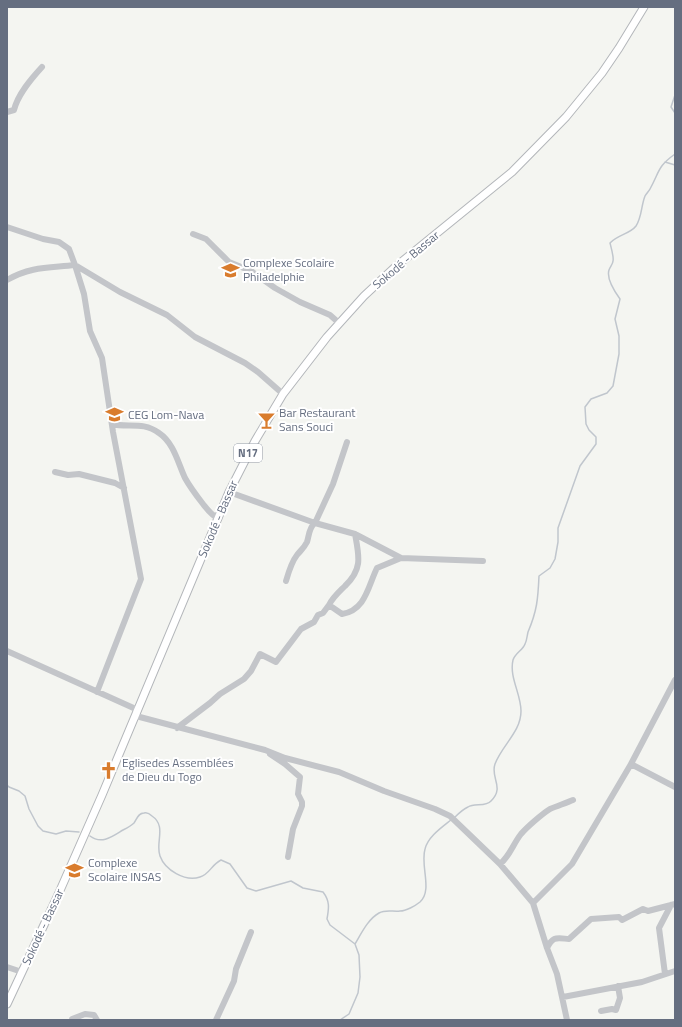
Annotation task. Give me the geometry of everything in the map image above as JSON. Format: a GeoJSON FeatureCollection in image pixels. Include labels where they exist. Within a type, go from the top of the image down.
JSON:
{"type":"FeatureCollection","features":[{"type":"Feature","properties":{"kind":"main road","name":"Sokodé - Bassar"},"geometry":{"type":"LineString","coordinates":[[7,1004],[61,889],[137,713],[229,492],[254,441],[283,394],[339,323],[364,296],[394,268],[512,172],[566,117],[602,73],[644,7]]}},
{"type":"Feature","properties":{"kind":"street"},"geometry":{"type":"LineString","coordinates":[[7,112],[14,110],[16,102],[35,74],[42,67]]}},
{"type":"Feature","properties":{"kind":"street"},"geometry":{"type":"LineString","coordinates":[[7,227],[43,239],[59,242],[69,248],[84,294],[90,331],[102,358],[112,424],[141,579],[97,692]]}},
{"type":"Feature","properties":{"kind":"street"},"geometry":{"type":"LineString","coordinates":[[193,234],[206,239],[229,262],[251,272],[296,300],[330,315],[339,323]]}},
{"type":"Feature","properties":{"kind":"street"},"geometry":{"type":"LineString","coordinates":[[7,280],[14,275],[44,267],[75,265],[120,292],[167,315],[195,337],[245,363],[258,372],[283,394]]}},
{"type":"Feature","properties":{"kind":"street"},"geometry":{"type":"LineString","coordinates":[[112,424],[132,424],[150,428],[160,433],[176,454],[185,477],[193,491],[213,515],[218,518]]}},
{"type":"Feature","properties":{"kind":"street"},"geometry":{"type":"LineString","coordinates":[[286,581],[294,560],[302,551],[312,525],[315,523],[333,484],[347,442]]}},
{"type":"Feature","properties":{"kind":"street"},"geometry":{"type":"LineString","coordinates":[[55,472],[68,475],[79,474],[124,488]]}},
{"type":"Feature","properties":{"kind":"street"},"geometry":{"type":"LineString","coordinates":[[229,492],[315,523],[355,534],[401,558]]}},
{"type":"Feature","properties":{"kind":"street"},"geometry":{"type":"LineString","coordinates":[[177,728],[220,694],[244,679],[251,671],[260,654],[276,662],[301,629],[314,622],[318,615],[323,613],[331,600],[353,578],[360,559],[355,534]]}},
{"type":"Feature","properties":{"kind":"street"},"geometry":{"type":"LineString","coordinates":[[329,605],[342,614],[349,613],[361,604],[366,597],[370,581],[377,568],[401,558],[483,561]]}},
{"type":"Feature","properties":{"kind":"street"},"geometry":{"type":"LineString","coordinates":[[7,651],[97,692],[137,713],[177,728],[339,772],[384,791],[435,809],[452,818],[500,864],[534,903],[547,948],[558,974],[568,1020]]}},
{"type":"Feature","properties":{"kind":"street"},"geometry":{"type":"LineString","coordinates":[[534,903],[572,864],[631,764],[675,680]]}},
{"type":"Feature","properties":{"kind":"street"},"geometry":{"type":"LineString","coordinates":[[668,693],[675,697]]}},
{"type":"Feature","properties":{"kind":"street"},"geometry":{"type":"LineString","coordinates":[[266,751],[300,777],[298,794],[302,802],[302,806],[293,829],[288,857]]}},
{"type":"Feature","properties":{"kind":"street"},"geometry":{"type":"LineString","coordinates":[[631,764],[675,787]]}},
{"type":"Feature","properties":{"kind":"street"},"geometry":{"type":"LineString","coordinates":[[500,864],[522,834],[539,818],[549,810],[573,800]]}},
{"type":"Feature","properties":{"kind":"street"},"geometry":{"type":"LineString","coordinates":[[547,948],[551,941],[556,938],[569,939],[591,919],[619,917],[622,920],[643,909],[648,911],[673,904]]}},
{"type":"Feature","properties":{"kind":"street"},"geometry":{"type":"LineString","coordinates":[[665,974],[659,928],[673,904]]}},
{"type":"Feature","properties":{"kind":"street"},"geometry":{"type":"LineString","coordinates":[[216,1020],[234,981],[236,969],[251,932]]}},
{"type":"Feature","properties":{"kind":"street"},"geometry":{"type":"LineString","coordinates":[[7,967],[22,972]]}},
{"type":"Feature","properties":{"kind":"street"},"geometry":{"type":"LineString","coordinates":[[563,997],[642,982],[675,971]]}},
{"type":"Feature","properties":{"kind":"street"},"geometry":{"type":"LineString","coordinates":[[601,1012],[612,1009],[616,1010],[620,998],[618,986]]}},
{"type":"Feature","properties":{"kind":"street"},"geometry":{"type":"LineString","coordinates":[[72,1020],[72,1018],[85,1014],[94,1015],[97,1020]]}},
{"type":"Feature","properties":{"kind":"waterway"},"geometry":{"type":"LineString","coordinates":[[675,95],[671,107],[675,113]]}},
{"type":"Feature","properties":{"kind":"waterway"},"geometry":{"type":"LineString","coordinates":[[454,818],[466,808],[473,805],[489,803],[497,791],[494,774],[495,764],[515,732],[520,719],[521,711],[513,673],[513,660],[526,641],[536,605],[539,576],[550,568],[555,559],[558,542],[558,528],[580,466],[596,444],[596,437],[589,430],[586,424],[585,407],[591,399],[607,393],[613,386],[619,354],[619,336],[615,319],[620,299],[608,274],[613,263],[610,243],[636,226],[645,196],[662,166],[675,154]]}},
{"type":"Feature","properties":{"kind":"waterway"},"geometry":{"type":"LineString","coordinates":[[665,162],[675,165]]}},
{"type":"Feature","properties":{"kind":"waterway"},"geometry":{"type":"LineString","coordinates":[[7,785],[25,796],[29,809],[38,826],[43,831],[56,834],[66,831],[79,832]]}},
{"type":"Feature","properties":{"kind":"waterway"},"geometry":{"type":"LineString","coordinates":[[90,836],[99,840],[107,839],[132,825],[140,814],[147,813],[156,820],[159,825],[160,856],[166,866],[176,874],[188,878],[200,877],[221,860],[230,864],[247,888],[256,891],[291,881],[303,888],[323,892],[328,902],[327,919],[330,925],[355,944],[359,955],[360,977],[358,993],[349,1014],[340,1020]]}},
{"type":"Feature","properties":{"kind":"waterway"},"geometry":{"type":"LineString","coordinates":[[355,944],[368,923],[379,913],[384,911],[405,910],[413,907],[424,897],[426,891],[424,863],[425,849],[435,833],[451,820]]}},
{"type":"Feature","properties":{"kind":"place","name":"Complexe Scolaire Philadelphie"},"geometry":{"type":"Point","coordinates":[230,270]}},
{"type":"Feature","properties":{"kind":"place","name":"CEG Lom-Nava"},"geometry":{"type":"Point","coordinates":[115,415]}},
{"type":"Feature","properties":{"kind":"place","name":"Bar Restaurant Sans Souci"},"geometry":{"type":"Point","coordinates":[266,420]}},
{"type":"Feature","properties":{"kind":"place","name":"Eglisedes Assemblées de Dieu du Togo"},"geometry":{"type":"Point","coordinates":[109,770]}},
{"type":"Feature","properties":{"kind":"place","name":"Complexe Scolaire INSAS"},"geometry":{"type":"Point","coordinates":[75,870]}}]}
